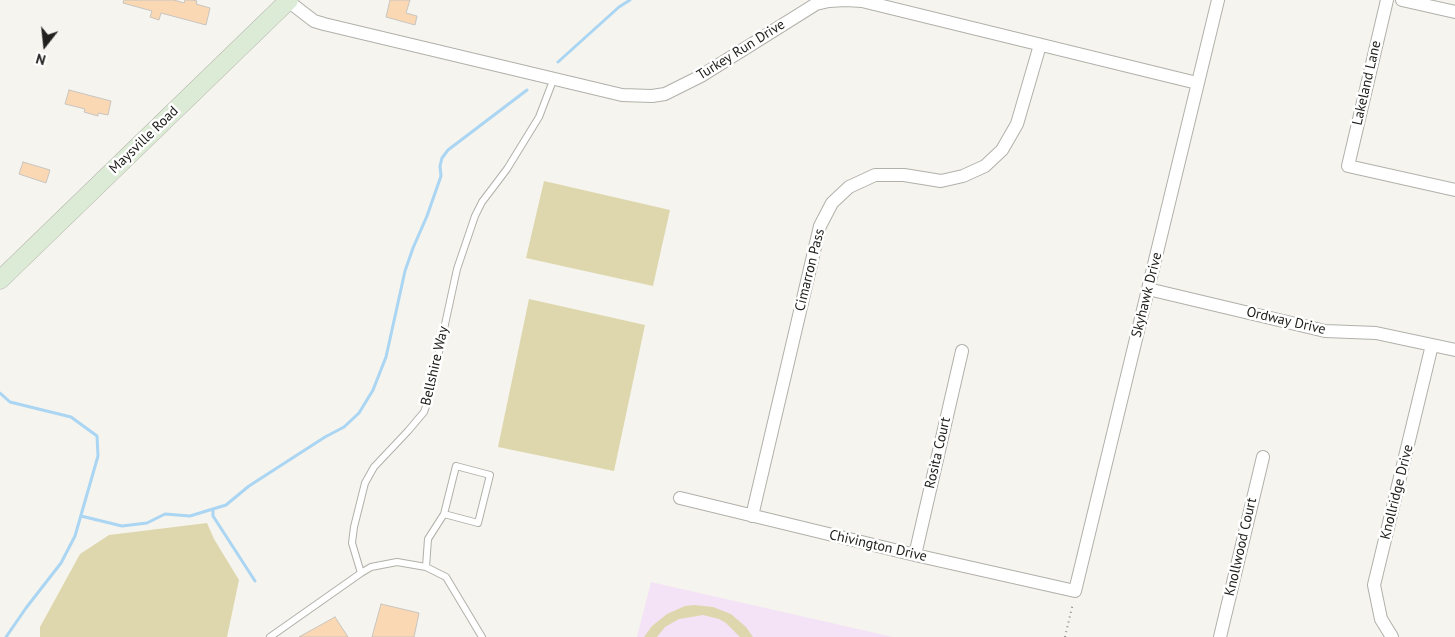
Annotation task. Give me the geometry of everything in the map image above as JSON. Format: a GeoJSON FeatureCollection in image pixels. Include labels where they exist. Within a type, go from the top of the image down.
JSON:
{"type":"FeatureCollection","features":[{"type":"Feature","properties":{"kind":"main road","name":"Maysville Road"},"geometry":{"type":"LineString","coordinates":[[0,280],[287,0]]}},
{"type":"Feature","properties":{"kind":"street","name":"Turkey Run Drive"},"geometry":{"type":"LineString","coordinates":[[287,0],[305,15],[324,24],[622,95],[652,96],[665,94],[702,76],[805,10],[816,4],[829,1],[862,1],[1197,83]]}},
{"type":"Feature","properties":{"kind":"street","name":"Skyhawk Drive"},"geometry":{"type":"LineString","coordinates":[[1076,591],[1218,0]]}},
{"type":"Feature","properties":{"kind":"street","name":"Lakeland Lane"},"geometry":{"type":"LineString","coordinates":[[1387,0],[1348,166],[1455,190]]}},
{"type":"Feature","properties":{"kind":"street"},"geometry":{"type":"LineString","coordinates":[[1402,0],[1455,12]]}},
{"type":"Feature","properties":{"kind":"street","name":"Cimarron Pass"},"geometry":{"type":"LineString","coordinates":[[752,516],[820,226],[832,203],[849,187],[875,175],[904,175],[941,181],[963,176],[984,166],[1002,150],[1017,124],[1040,46]]}},
{"type":"Feature","properties":{"kind":"street","name":"Ordway Drive"},"geometry":{"type":"LineString","coordinates":[[1148,289],[1325,331],[1376,333],[1455,350]]}},
{"type":"Feature","properties":{"kind":"street","name":"Knollridge Drive"},"geometry":{"type":"LineString","coordinates":[[1392,637],[1381,619],[1374,585],[1432,345]]}},
{"type":"Feature","properties":{"kind":"street","name":"Rosita Court"},"geometry":{"type":"LineString","coordinates":[[915,555],[962,351]]}},
{"type":"Feature","properties":{"kind":"street","name":"Knollwood Court"},"geometry":{"type":"LineString","coordinates":[[1220,637],[1262,457]]}},
{"type":"Feature","properties":{"kind":"street","name":"Chivington Drive"},"geometry":{"type":"LineString","coordinates":[[680,498],[915,555],[1076,591]]}},
{"type":"Feature","properties":{"kind":"lane","name":"Bellshire Way"},"geometry":{"type":"LineString","coordinates":[[361,573],[352,543],[365,483],[374,467],[424,412],[429,398],[457,269],[475,216],[482,202],[507,169],[539,117],[554,78]]}},
{"type":"Feature","properties":{"kind":"lane"},"geometry":{"type":"LineString","coordinates":[[426,567],[428,539],[444,514],[456,466],[490,475],[478,522],[444,514]]}},
{"type":"Feature","properties":{"kind":"lane"},"geometry":{"type":"LineString","coordinates":[[270,637],[371,567],[397,562],[426,567],[446,576],[482,637]]}},
{"type":"Feature","properties":{"kind":"path"},"geometry":{"type":"LineString","coordinates":[[1065,637],[1076,591]]}},
{"type":"Feature","properties":{"kind":"shaded area"},"geometry":{"type":"Polygon","coordinates":[[[544,181],[670,210],[653,286],[526,258],[544,181]]]}},
{"type":"Feature","properties":{"kind":"shaded area"},"geometry":{"type":"Polygon","coordinates":[[[529,299],[645,325],[614,471],[498,447],[529,299]]]}},
{"type":"Feature","properties":{"kind":"shaded area"},"geometry":{"type":"Polygon","coordinates":[[[207,523],[214,539],[239,580],[227,637],[40,637],[40,627],[80,554],[109,535],[207,523]]]}},
{"type":"Feature","properties":{"kind":"shaded area"},"geometry":{"type":"Polygon","coordinates":[[[651,582],[893,637],[637,637],[651,582]]]}},
{"type":"Feature","properties":{"kind":"shaded area"},"geometry":{"type":"Polygon","coordinates":[[[685,606],[713,607],[731,614],[746,627],[753,637],[740,637],[726,623],[703,615],[679,619],[665,627],[657,637],[644,637],[652,626],[667,614],[685,606]]]}},
{"type":"Feature","properties":{"kind":"building"},"geometry":{"type":"Polygon","coordinates":[[[124,0],[174,0],[184,3],[185,0],[192,0],[197,1],[196,4],[210,8],[206,25],[161,13],[159,20],[150,17],[152,11],[123,3],[124,0]]]}},
{"type":"Feature","properties":{"kind":"building"},"geometry":{"type":"Polygon","coordinates":[[[390,0],[410,0],[406,13],[417,16],[415,25],[386,17],[390,0]]]}},
{"type":"Feature","properties":{"kind":"building"},"geometry":{"type":"Polygon","coordinates":[[[69,90],[111,101],[108,115],[98,113],[98,116],[84,112],[85,109],[65,104],[69,90]]]}},
{"type":"Feature","properties":{"kind":"building"},"geometry":{"type":"Polygon","coordinates":[[[23,162],[50,170],[46,183],[19,174],[23,162]]]}},
{"type":"Feature","properties":{"kind":"building"},"geometry":{"type":"Polygon","coordinates":[[[381,604],[419,613],[414,637],[372,637],[381,604]]]}},
{"type":"Feature","properties":{"kind":"building"},"geometry":{"type":"Polygon","coordinates":[[[335,617],[348,637],[299,637],[335,617]]]}},
{"type":"Feature","properties":{"kind":"waterway"},"geometry":{"type":"LineString","coordinates":[[558,62],[619,7],[630,0]]}},
{"type":"Feature","properties":{"kind":"waterway"},"geometry":{"type":"LineString","coordinates":[[81,516],[122,526],[147,523],[165,514],[190,516],[226,505],[249,486],[325,437],[344,427],[359,413],[373,390],[386,357],[405,271],[441,176],[440,166],[442,158],[448,150],[527,90]]}},
{"type":"Feature","properties":{"kind":"waterway"},"geometry":{"type":"LineString","coordinates":[[0,393],[10,402],[71,417],[97,436],[98,456],[75,536],[61,563],[6,637]]}},
{"type":"Feature","properties":{"kind":"waterway"},"geometry":{"type":"LineString","coordinates":[[213,509],[213,516],[255,581]]}}]}
